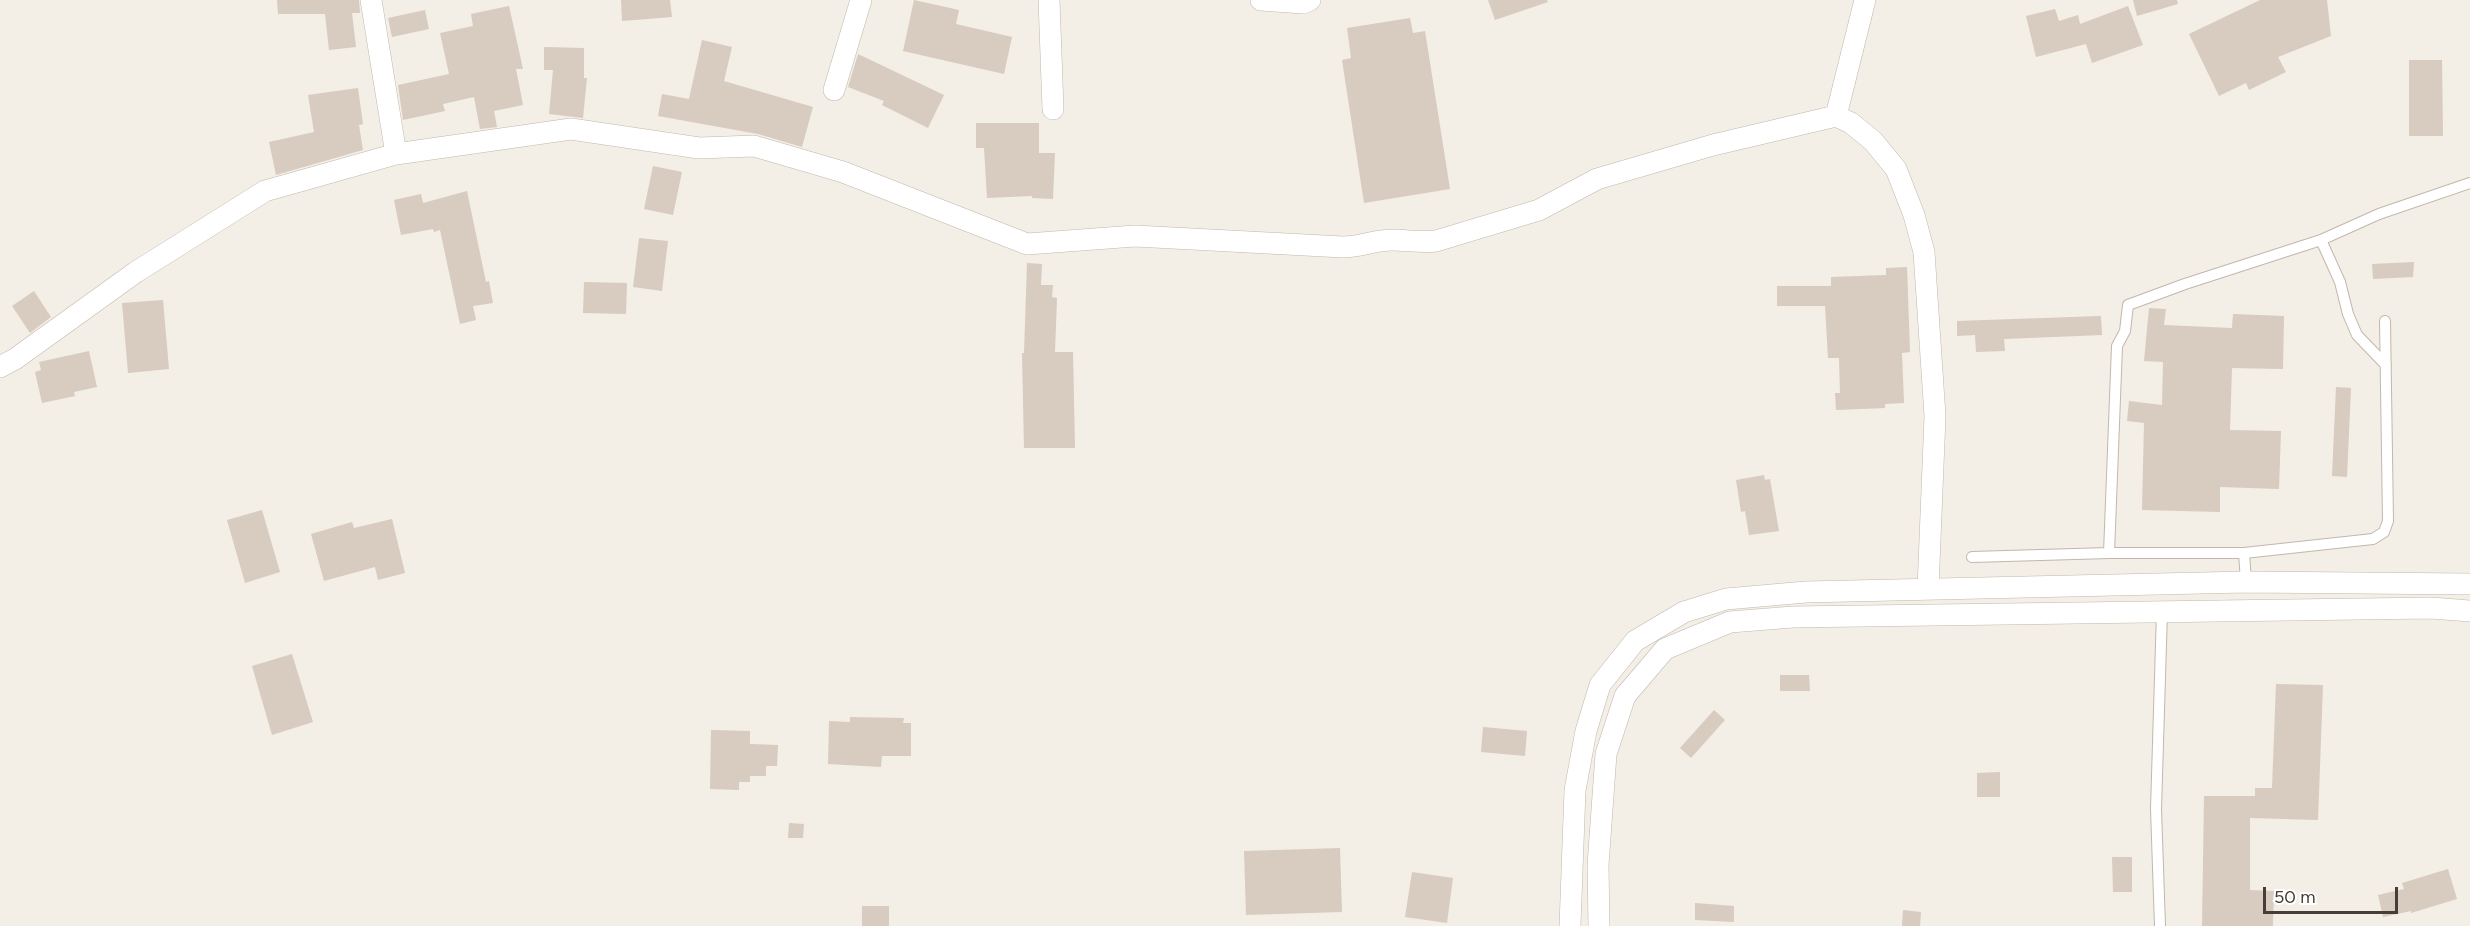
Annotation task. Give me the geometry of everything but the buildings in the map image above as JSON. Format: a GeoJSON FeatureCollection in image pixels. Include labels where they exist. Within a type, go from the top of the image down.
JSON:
{"type":"FeatureCollection","features":[{"type":"Feature","properties":{"kind":"street"},"geometry":{"type":"LineString","coordinates":[[371,0],[396,154]]}},
{"type":"Feature","properties":{"kind":"street"},"geometry":{"type":"LineString","coordinates":[[834,90],[861,0]]}},
{"type":"Feature","properties":{"kind":"street"},"geometry":{"type":"LineString","coordinates":[[1049,0],[1053,109]]}},
{"type":"Feature","properties":{"kind":"street"},"geometry":{"type":"LineString","coordinates":[[1261,0],[1303,3],[1310,0]]}},
{"type":"Feature","properties":{"kind":"street"},"geometry":{"type":"LineString","coordinates":[[1836,116],[1865,0]]}},
{"type":"Feature","properties":{"kind":"street"},"geometry":{"type":"LineString","coordinates":[[0,367],[15,359],[136,272],[265,191],[396,154],[571,129],[699,148],[754,146],[843,172],[1026,244],[1135,236],[1361,247],[1375,241],[1420,243],[1455,237],[1539,210],[1597,179],[1713,146],[1836,116],[1851,123],[1873,141],[1896,169],[1914,215],[1924,252],[1935,416],[1928,589]]}},
{"type":"Feature","properties":{"kind":"street"},"geometry":{"type":"LineString","coordinates":[[1570,926],[1575,790],[1586,730],[1600,685],[1635,641],[1684,612],[1726,599],[1806,592],[2246,582],[2470,584]]}},
{"type":"Feature","properties":{"kind":"street"},"geometry":{"type":"LineString","coordinates":[[1599,926],[1599,865],[1606,754],[1625,696],[1665,649],[1730,622],[1793,617],[2162,611],[2431,608],[2470,611]]}},
{"type":"Feature","properties":{"kind":"lane"},"geometry":{"type":"LineString","coordinates":[[2109,553],[2117,346],[2125,331],[2128,305],[2321,240],[2379,214],[2470,183]]}},
{"type":"Feature","properties":{"kind":"lane"},"geometry":{"type":"LineString","coordinates":[[2321,240],[2340,282],[2348,314],[2357,335],[2386,365]]}},
{"type":"Feature","properties":{"kind":"lane"},"geometry":{"type":"LineString","coordinates":[[1972,557],[2109,553],[2244,553],[2373,539],[2384,532],[2388,521],[2385,321]]}},
{"type":"Feature","properties":{"kind":"lane"},"geometry":{"type":"LineString","coordinates":[[2244,553],[2246,582]]}},
{"type":"Feature","properties":{"kind":"lane"},"geometry":{"type":"LineString","coordinates":[[2160,926],[2156,809],[2162,611]]}}]}
